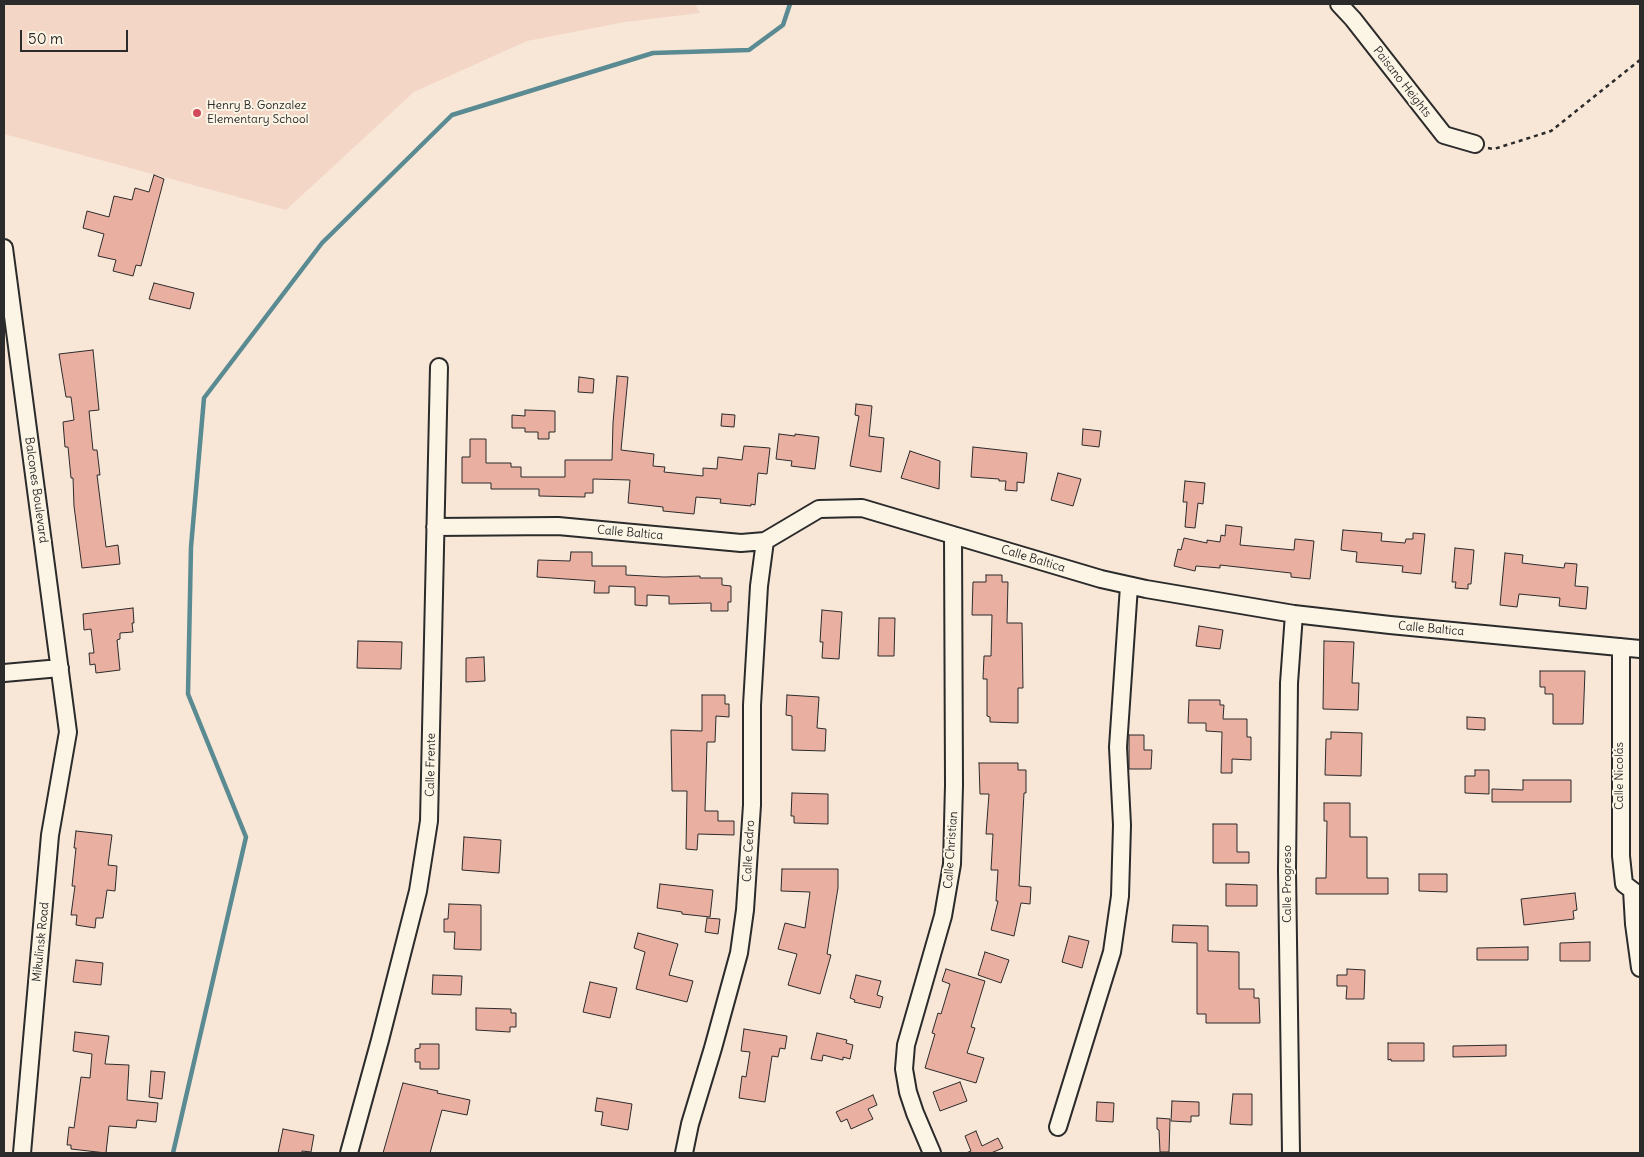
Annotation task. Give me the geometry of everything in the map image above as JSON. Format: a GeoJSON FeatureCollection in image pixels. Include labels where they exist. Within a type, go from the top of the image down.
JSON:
{"type":"FeatureCollection","features":[{"type":"Feature","properties":{"kind":"street","name":"Paisano Heights"},"geometry":{"type":"LineString","coordinates":[[1339,4],[1353,19],[1444,135],[1475,144]]}},
{"type":"Feature","properties":{"kind":"street","name":"Balcones Boulevard"},"geometry":{"type":"LineString","coordinates":[[4,248],[5,268],[68,732]]}},
{"type":"Feature","properties":{"kind":"street","name":"Calle Frente"},"geometry":{"type":"LineString","coordinates":[[349,1153],[418,892],[429,821],[439,367]]}},
{"type":"Feature","properties":{"kind":"street","name":"Calle Baltica"},"geometry":{"type":"LineString","coordinates":[[435,527],[558,526],[741,543],[765,541],[819,509],[862,508],[1129,586],[1294,614],[1640,649]]}},
{"type":"Feature","properties":{"kind":"street","name":"Calle Christian"},"geometry":{"type":"LineString","coordinates":[[932,1153],[910,1099],[904,1069],[906,1045],[944,916],[952,864],[954,785],[953,535]]}},
{"type":"Feature","properties":{"kind":"street","name":"Calle Cedro"},"geometry":{"type":"LineString","coordinates":[[684,1153],[690,1124],[713,1048],[738,953],[745,910],[752,806],[752,705],[758,606],[765,541]]}},
{"type":"Feature","properties":{"kind":"street"},"geometry":{"type":"LineString","coordinates":[[1058,1127],[1112,952],[1120,896],[1122,825],[1118,747],[1129,586]]}},
{"type":"Feature","properties":{"kind":"street","name":"Calle Progreso"},"geometry":{"type":"LineString","coordinates":[[1291,1153],[1287,870],[1289,684],[1294,614]]}},
{"type":"Feature","properties":{"kind":"street","name":"Calle Nicolás"},"geometry":{"type":"LineString","coordinates":[[1621,647],[1621,856],[1624,884],[1636,893]]}},
{"type":"Feature","properties":{"kind":"street"},"geometry":{"type":"LineString","coordinates":[[4,673],[60,668]]}},
{"type":"Feature","properties":{"kind":"street","name":"Mikulinsk Road"},"geometry":{"type":"LineString","coordinates":[[22,1153],[50,835],[68,732]]}},
{"type":"Feature","properties":{"kind":"street"},"geometry":{"type":"LineString","coordinates":[[1636,893],[1634,924],[1640,968]]}},
{"type":"Feature","properties":{"kind":"path"},"geometry":{"type":"LineString","coordinates":[[1475,144],[1494,149],[1551,131],[1640,60]]}},
{"type":"Feature","properties":{"kind":"shaded area","name":"Henry B. Gonzalez Elementary School"},"geometry":{"type":"Polygon","coordinates":[[[4,4],[695,4],[700,13],[625,22],[527,41],[414,92],[286,210],[4,134],[4,4]]]}},
{"type":"Feature","properties":{"kind":"building"},"geometry":{"type":"Polygon","coordinates":[[[154,175],[164,179],[141,266],[136,265],[133,276],[113,271],[116,260],[98,256],[104,234],[83,228],[87,211],[109,217],[114,196],[132,200],[135,188],[149,192],[154,175]]]}},
{"type":"Feature","properties":{"kind":"building"},"geometry":{"type":"Polygon","coordinates":[[[154,283],[194,293],[190,309],[149,299],[154,283]]]}},
{"type":"Feature","properties":{"kind":"building"},"geometry":{"type":"Polygon","coordinates":[[[93,350],[99,410],[89,411],[93,450],[97,450],[100,475],[97,475],[106,547],[118,545],[120,564],[82,568],[74,506],[73,478],[71,478],[68,447],[65,447],[63,422],[74,420],[71,397],[66,397],[59,354],[93,350]]]}},
{"type":"Feature","properties":{"kind":"building"},"geometry":{"type":"Polygon","coordinates":[[[617,376],[628,377],[621,450],[654,454],[653,466],[665,467],[664,472],[703,476],[703,468],[717,469],[718,457],[742,460],[744,446],[770,448],[767,474],[758,473],[755,505],[720,503],[721,499],[696,497],[694,514],[663,511],[663,507],[628,503],[630,480],[593,479],[593,493],[585,493],[585,497],[539,496],[539,489],[491,489],[491,483],[462,483],[462,457],[470,457],[470,439],[486,439],[486,463],[511,463],[511,467],[521,467],[521,477],[565,477],[565,460],[612,460],[617,376]]]}},
{"type":"Feature","properties":{"kind":"building"},"geometry":{"type":"Polygon","coordinates":[[[579,377],[594,379],[593,393],[578,392],[579,377]]]}},
{"type":"Feature","properties":{"kind":"building"},"geometry":{"type":"Polygon","coordinates":[[[856,404],[872,406],[869,436],[884,438],[881,472],[850,466],[859,416],[855,415],[856,404]]]}},
{"type":"Feature","properties":{"kind":"building"},"geometry":{"type":"Polygon","coordinates":[[[525,410],[555,411],[555,432],[549,432],[549,439],[538,439],[538,432],[525,432],[525,428],[512,428],[512,415],[525,416],[525,410]]]}},
{"type":"Feature","properties":{"kind":"building"},"geometry":{"type":"Polygon","coordinates":[[[722,414],[735,415],[734,427],[721,426],[722,414]]]}},
{"type":"Feature","properties":{"kind":"building"},"geometry":{"type":"Polygon","coordinates":[[[1083,429],[1101,431],[1099,447],[1082,445],[1083,429]]]}},
{"type":"Feature","properties":{"kind":"building"},"geometry":{"type":"Polygon","coordinates":[[[779,434],[819,437],[815,469],[791,466],[792,461],[776,459],[779,434]]]}},
{"type":"Feature","properties":{"kind":"building"},"geometry":{"type":"Polygon","coordinates":[[[973,447],[1027,453],[1024,483],[1017,482],[1017,491],[1005,490],[1006,481],[971,477],[973,447]]]}},
{"type":"Feature","properties":{"kind":"building"},"geometry":{"type":"Polygon","coordinates":[[[910,451],[940,461],[939,489],[901,478],[910,451]]]}},
{"type":"Feature","properties":{"kind":"building"},"geometry":{"type":"Polygon","coordinates":[[[1058,473],[1081,479],[1073,506],[1051,500],[1058,473]]]}},
{"type":"Feature","properties":{"kind":"building"},"geometry":{"type":"Polygon","coordinates":[[[1185,481],[1205,483],[1203,504],[1198,503],[1195,528],[1185,527],[1187,502],[1183,502],[1185,481]]]}},
{"type":"Feature","properties":{"kind":"building"},"geometry":{"type":"Polygon","coordinates":[[[1226,525],[1242,527],[1240,545],[1294,550],[1295,539],[1314,541],[1310,579],[1291,577],[1291,573],[1220,565],[1220,568],[1196,566],[1195,571],[1174,566],[1178,549],[1181,550],[1184,538],[1207,543],[1207,540],[1220,542],[1221,535],[1225,536],[1226,525]]]}},
{"type":"Feature","properties":{"kind":"building"},"geometry":{"type":"Polygon","coordinates":[[[1343,530],[1382,533],[1381,541],[1405,543],[1406,539],[1413,539],[1413,533],[1425,534],[1421,574],[1402,572],[1403,566],[1356,562],[1357,552],[1341,550],[1343,530]]]}},
{"type":"Feature","properties":{"kind":"building"},"geometry":{"type":"Polygon","coordinates":[[[1455,548],[1474,550],[1471,584],[1468,584],[1468,589],[1455,588],[1456,582],[1452,582],[1455,548]]]}},
{"type":"Feature","properties":{"kind":"building"},"geometry":{"type":"Polygon","coordinates":[[[571,552],[592,552],[592,566],[626,566],[626,575],[722,578],[722,585],[731,586],[731,602],[728,602],[728,611],[711,611],[711,603],[669,604],[669,596],[647,595],[647,606],[635,605],[635,587],[609,586],[609,593],[594,593],[595,581],[537,577],[538,560],[570,561],[571,552]]]}},
{"type":"Feature","properties":{"kind":"building"},"geometry":{"type":"Polygon","coordinates":[[[1505,553],[1523,555],[1522,563],[1564,568],[1565,563],[1577,564],[1575,586],[1588,587],[1586,609],[1559,606],[1560,598],[1519,594],[1517,607],[1500,605],[1505,553]]]}},
{"type":"Feature","properties":{"kind":"building"},"geometry":{"type":"Polygon","coordinates":[[[986,575],[1002,575],[1002,582],[1008,582],[1007,623],[1022,623],[1023,688],[1018,688],[1018,723],[990,722],[990,717],[987,716],[987,679],[983,679],[984,656],[991,656],[992,615],[972,615],[973,582],[986,582],[986,575]]]}},
{"type":"Feature","properties":{"kind":"building"},"geometry":{"type":"Polygon","coordinates":[[[133,608],[133,632],[120,633],[120,639],[117,640],[120,670],[96,673],[95,664],[90,665],[89,653],[94,653],[91,629],[84,630],[83,614],[133,608]]]}},
{"type":"Feature","properties":{"kind":"building"},"geometry":{"type":"Polygon","coordinates":[[[822,610],[842,612],[839,659],[822,658],[823,642],[820,642],[822,610]]]}},
{"type":"Feature","properties":{"kind":"building"},"geometry":{"type":"Polygon","coordinates":[[[879,618],[895,618],[894,656],[878,656],[879,618]]]}},
{"type":"Feature","properties":{"kind":"building"},"geometry":{"type":"Polygon","coordinates":[[[1199,626],[1223,630],[1220,649],[1196,646],[1199,626]]]}},
{"type":"Feature","properties":{"kind":"building"},"geometry":{"type":"Polygon","coordinates":[[[358,641],[402,642],[401,669],[357,668],[358,641]]]}},
{"type":"Feature","properties":{"kind":"building"},"geometry":{"type":"Polygon","coordinates":[[[1324,641],[1354,642],[1352,683],[1359,683],[1358,710],[1323,709],[1324,641]]]}},
{"type":"Feature","properties":{"kind":"building"},"geometry":{"type":"Polygon","coordinates":[[[484,657],[485,681],[466,682],[466,658],[484,657]]]}},
{"type":"Feature","properties":{"kind":"building"},"geometry":{"type":"Polygon","coordinates":[[[1540,671],[1585,671],[1583,724],[1553,724],[1553,694],[1545,694],[1545,687],[1540,687],[1540,671]]]}},
{"type":"Feature","properties":{"kind":"building"},"geometry":{"type":"Polygon","coordinates":[[[702,695],[725,695],[725,704],[729,704],[729,717],[716,716],[715,742],[707,742],[705,811],[718,811],[718,821],[734,821],[734,835],[698,834],[697,850],[686,849],[687,791],[672,791],[671,730],[702,731],[702,695]]]}},
{"type":"Feature","properties":{"kind":"building"},"geometry":{"type":"Polygon","coordinates":[[[787,695],[819,697],[817,728],[826,729],[825,751],[792,750],[792,716],[786,715],[787,695]]]}},
{"type":"Feature","properties":{"kind":"building"},"geometry":{"type":"Polygon","coordinates":[[[1189,700],[1220,700],[1220,705],[1224,705],[1223,719],[1247,719],[1247,737],[1251,737],[1251,760],[1232,759],[1232,773],[1221,773],[1222,732],[1206,731],[1206,723],[1188,723],[1189,700]]]}},
{"type":"Feature","properties":{"kind":"building"},"geometry":{"type":"Polygon","coordinates":[[[1467,717],[1485,718],[1485,730],[1467,729],[1467,717]]]}},
{"type":"Feature","properties":{"kind":"building"},"geometry":{"type":"Polygon","coordinates":[[[1331,732],[1362,733],[1361,776],[1325,775],[1326,739],[1331,739],[1331,732]]]}},
{"type":"Feature","properties":{"kind":"building"},"geometry":{"type":"Polygon","coordinates":[[[1129,735],[1144,735],[1144,750],[1152,750],[1151,769],[1129,769],[1129,735]]]}},
{"type":"Feature","properties":{"kind":"building"},"geometry":{"type":"Polygon","coordinates":[[[979,763],[1018,763],[1018,770],[1026,770],[1019,886],[1031,887],[1030,904],[1021,903],[1014,936],[991,930],[998,901],[996,901],[998,870],[991,870],[993,834],[986,834],[989,794],[980,794],[979,763]]]}},
{"type":"Feature","properties":{"kind":"building"},"geometry":{"type":"Polygon","coordinates":[[[1475,770],[1489,770],[1489,794],[1465,793],[1465,776],[1475,776],[1475,770]]]}},
{"type":"Feature","properties":{"kind":"building"},"geometry":{"type":"Polygon","coordinates":[[[1523,780],[1571,780],[1571,802],[1492,802],[1492,789],[1523,790],[1523,780]]]}},
{"type":"Feature","properties":{"kind":"building"},"geometry":{"type":"Polygon","coordinates":[[[792,793],[828,794],[828,824],[794,823],[794,816],[791,816],[792,793]]]}},
{"type":"Feature","properties":{"kind":"building"},"geometry":{"type":"Polygon","coordinates":[[[1324,803],[1350,803],[1350,837],[1367,837],[1367,878],[1388,878],[1388,894],[1316,894],[1316,878],[1326,878],[1327,821],[1324,821],[1324,803]]]}},
{"type":"Feature","properties":{"kind":"building"},"geometry":{"type":"Polygon","coordinates":[[[1213,824],[1237,824],[1237,852],[1249,852],[1249,863],[1213,863],[1213,824]]]}},
{"type":"Feature","properties":{"kind":"building"},"geometry":{"type":"Polygon","coordinates":[[[76,831],[112,835],[108,865],[117,866],[115,891],[107,890],[103,918],[96,918],[95,928],[76,925],[77,915],[71,915],[75,886],[72,886],[76,831]]]}},
{"type":"Feature","properties":{"kind":"building"},"geometry":{"type":"Polygon","coordinates":[[[464,837],[501,840],[499,873],[462,870],[464,837]]]}},
{"type":"Feature","properties":{"kind":"building"},"geometry":{"type":"Polygon","coordinates":[[[782,869],[838,869],[838,888],[827,954],[831,955],[820,994],[788,985],[797,954],[778,949],[785,923],[805,928],[810,892],[781,891],[782,869]]]}},
{"type":"Feature","properties":{"kind":"building"},"geometry":{"type":"Polygon","coordinates":[[[1419,874],[1447,874],[1447,892],[1419,891],[1419,874]]]}},
{"type":"Feature","properties":{"kind":"building"},"geometry":{"type":"Polygon","coordinates":[[[660,884],[713,890],[710,917],[682,914],[682,912],[657,908],[660,884]]]}},
{"type":"Feature","properties":{"kind":"building"},"geometry":{"type":"Polygon","coordinates":[[[1226,884],[1257,885],[1257,906],[1226,906],[1226,884]]]}},
{"type":"Feature","properties":{"kind":"building"},"geometry":{"type":"Polygon","coordinates":[[[1575,893],[1577,910],[1573,911],[1574,919],[1524,925],[1521,899],[1575,893]]]}},
{"type":"Feature","properties":{"kind":"building"},"geometry":{"type":"Polygon","coordinates":[[[449,904],[481,905],[481,950],[454,949],[455,932],[444,932],[444,919],[448,919],[449,904]]]}},
{"type":"Feature","properties":{"kind":"building"},"geometry":{"type":"Polygon","coordinates":[[[707,918],[720,919],[718,934],[705,932],[707,918]]]}},
{"type":"Feature","properties":{"kind":"building"},"geometry":{"type":"Polygon","coordinates":[[[1173,925],[1208,926],[1208,951],[1239,952],[1239,989],[1254,989],[1254,998],[1259,998],[1260,1023],[1206,1023],[1206,1014],[1197,1014],[1197,943],[1172,942],[1173,925]]]}},
{"type":"Feature","properties":{"kind":"building"},"geometry":{"type":"Polygon","coordinates":[[[638,933],[678,944],[669,975],[693,981],[687,1002],[636,989],[645,952],[634,948],[638,933]]]}},
{"type":"Feature","properties":{"kind":"building"},"geometry":{"type":"Polygon","coordinates":[[[1069,936],[1089,941],[1082,968],[1062,962],[1069,936]]]}},
{"type":"Feature","properties":{"kind":"building"},"geometry":{"type":"Polygon","coordinates":[[[1590,942],[1590,961],[1560,961],[1560,943],[1590,942]]]}},
{"type":"Feature","properties":{"kind":"building"},"geometry":{"type":"Polygon","coordinates":[[[1528,947],[1528,960],[1477,960],[1477,948],[1528,947]]]}},
{"type":"Feature","properties":{"kind":"building"},"geometry":{"type":"Polygon","coordinates":[[[985,952],[1009,960],[1001,983],[978,975],[985,952]]]}},
{"type":"Feature","properties":{"kind":"building"},"geometry":{"type":"Polygon","coordinates":[[[76,960],[103,963],[101,985],[73,982],[76,960]]]}},
{"type":"Feature","properties":{"kind":"building"},"geometry":{"type":"Polygon","coordinates":[[[946,969],[985,981],[971,1027],[975,1028],[967,1053],[984,1058],[976,1083],[925,1068],[935,1034],[932,1033],[938,1013],[941,1014],[950,984],[942,981],[946,969]]]}},
{"type":"Feature","properties":{"kind":"building"},"geometry":{"type":"Polygon","coordinates":[[[1347,969],[1365,970],[1364,999],[1346,999],[1347,986],[1337,986],[1337,975],[1347,975],[1347,969]]]}},
{"type":"Feature","properties":{"kind":"building"},"geometry":{"type":"Polygon","coordinates":[[[433,975],[462,976],[461,995],[432,994],[433,975]]]}},
{"type":"Feature","properties":{"kind":"building"},"geometry":{"type":"Polygon","coordinates":[[[856,975],[881,981],[877,995],[883,997],[880,1008],[854,1002],[855,1000],[850,998],[856,975]]]}},
{"type":"Feature","properties":{"kind":"building"},"geometry":{"type":"Polygon","coordinates":[[[590,982],[617,988],[610,1018],[583,1012],[590,982]]]}},
{"type":"Feature","properties":{"kind":"building"},"geometry":{"type":"Polygon","coordinates":[[[476,1008],[511,1009],[511,1013],[516,1013],[516,1027],[510,1027],[510,1032],[476,1030],[476,1008]]]}},
{"type":"Feature","properties":{"kind":"building"},"geometry":{"type":"Polygon","coordinates":[[[744,1029],[787,1036],[785,1049],[780,1048],[778,1057],[772,1056],[765,1102],[739,1098],[742,1076],[746,1077],[750,1052],[741,1051],[744,1029]]]}},
{"type":"Feature","properties":{"kind":"building"},"geometry":{"type":"Polygon","coordinates":[[[75,1032],[109,1036],[105,1064],[129,1065],[127,1100],[158,1103],[156,1122],[137,1120],[136,1128],[109,1126],[106,1153],[71,1149],[71,1145],[67,1145],[69,1127],[74,1128],[81,1077],[90,1078],[92,1054],[73,1051],[75,1032]]]}},
{"type":"Feature","properties":{"kind":"building"},"geometry":{"type":"Polygon","coordinates":[[[817,1033],[847,1040],[846,1043],[853,1045],[850,1059],[843,1057],[843,1060],[823,1055],[822,1061],[811,1059],[817,1033]]]}},
{"type":"Feature","properties":{"kind":"building"},"geometry":{"type":"Polygon","coordinates":[[[1388,1043],[1424,1043],[1424,1061],[1388,1060],[1388,1043]]]}},
{"type":"Feature","properties":{"kind":"building"},"geometry":{"type":"Polygon","coordinates":[[[420,1044],[439,1044],[439,1069],[420,1069],[420,1062],[415,1062],[415,1049],[420,1048],[420,1044]]]}},
{"type":"Feature","properties":{"kind":"building"},"geometry":{"type":"Polygon","coordinates":[[[1506,1045],[1506,1056],[1453,1057],[1453,1046],[1506,1045]]]}},
{"type":"Feature","properties":{"kind":"building"},"geometry":{"type":"Polygon","coordinates":[[[151,1071],[165,1072],[162,1099],[149,1097],[151,1071]]]}},
{"type":"Feature","properties":{"kind":"building"},"geometry":{"type":"Polygon","coordinates":[[[960,1082],[967,1101],[940,1111],[933,1092],[960,1082]]]}},
{"type":"Feature","properties":{"kind":"building"},"geometry":{"type":"Polygon","coordinates":[[[403,1083],[470,1100],[467,1115],[442,1110],[430,1153],[383,1153],[403,1083]]]}},
{"type":"Feature","properties":{"kind":"building"},"geometry":{"type":"Polygon","coordinates":[[[1233,1094],[1252,1094],[1252,1125],[1230,1124],[1233,1094]]]}},
{"type":"Feature","properties":{"kind":"building"},"geometry":{"type":"Polygon","coordinates":[[[873,1095],[877,1105],[868,1109],[873,1119],[851,1129],[847,1119],[841,1122],[836,1112],[873,1095]]]}},
{"type":"Feature","properties":{"kind":"building"},"geometry":{"type":"Polygon","coordinates":[[[597,1098],[632,1104],[628,1130],[601,1125],[603,1112],[595,1111],[597,1098]]]}},
{"type":"Feature","properties":{"kind":"building"},"geometry":{"type":"Polygon","coordinates":[[[1172,1101],[1199,1102],[1199,1116],[1191,1116],[1191,1122],[1171,1121],[1172,1101]]]}},
{"type":"Feature","properties":{"kind":"building"},"geometry":{"type":"Polygon","coordinates":[[[1097,1102],[1114,1103],[1113,1122],[1096,1121],[1097,1102]]]}},
{"type":"Feature","properties":{"kind":"building"},"geometry":{"type":"Polygon","coordinates":[[[1157,1118],[1170,1119],[1169,1152],[1160,1152],[1157,1118]]]}},
{"type":"Feature","properties":{"kind":"building"},"geometry":{"type":"Polygon","coordinates":[[[283,1129],[314,1135],[311,1152],[278,1153],[283,1129]]]}},
{"type":"Feature","properties":{"kind":"building"},"geometry":{"type":"Polygon","coordinates":[[[976,1131],[982,1146],[998,1138],[1003,1148],[991,1153],[966,1153],[971,1151],[965,1136],[976,1131]]]}},
{"type":"Feature","properties":{"kind":"waterway"},"geometry":{"type":"LineString","coordinates":[[173,1153],[246,837],[188,694],[191,547],[204,398],[322,243],[452,115],[653,53],[749,50],[783,25],[790,4]]}},
{"type":"Feature","properties":{"kind":"place","name":"Henry B. Gonzalez Elementary School"},"geometry":{"type":"Point","coordinates":[197,113]}}]}
